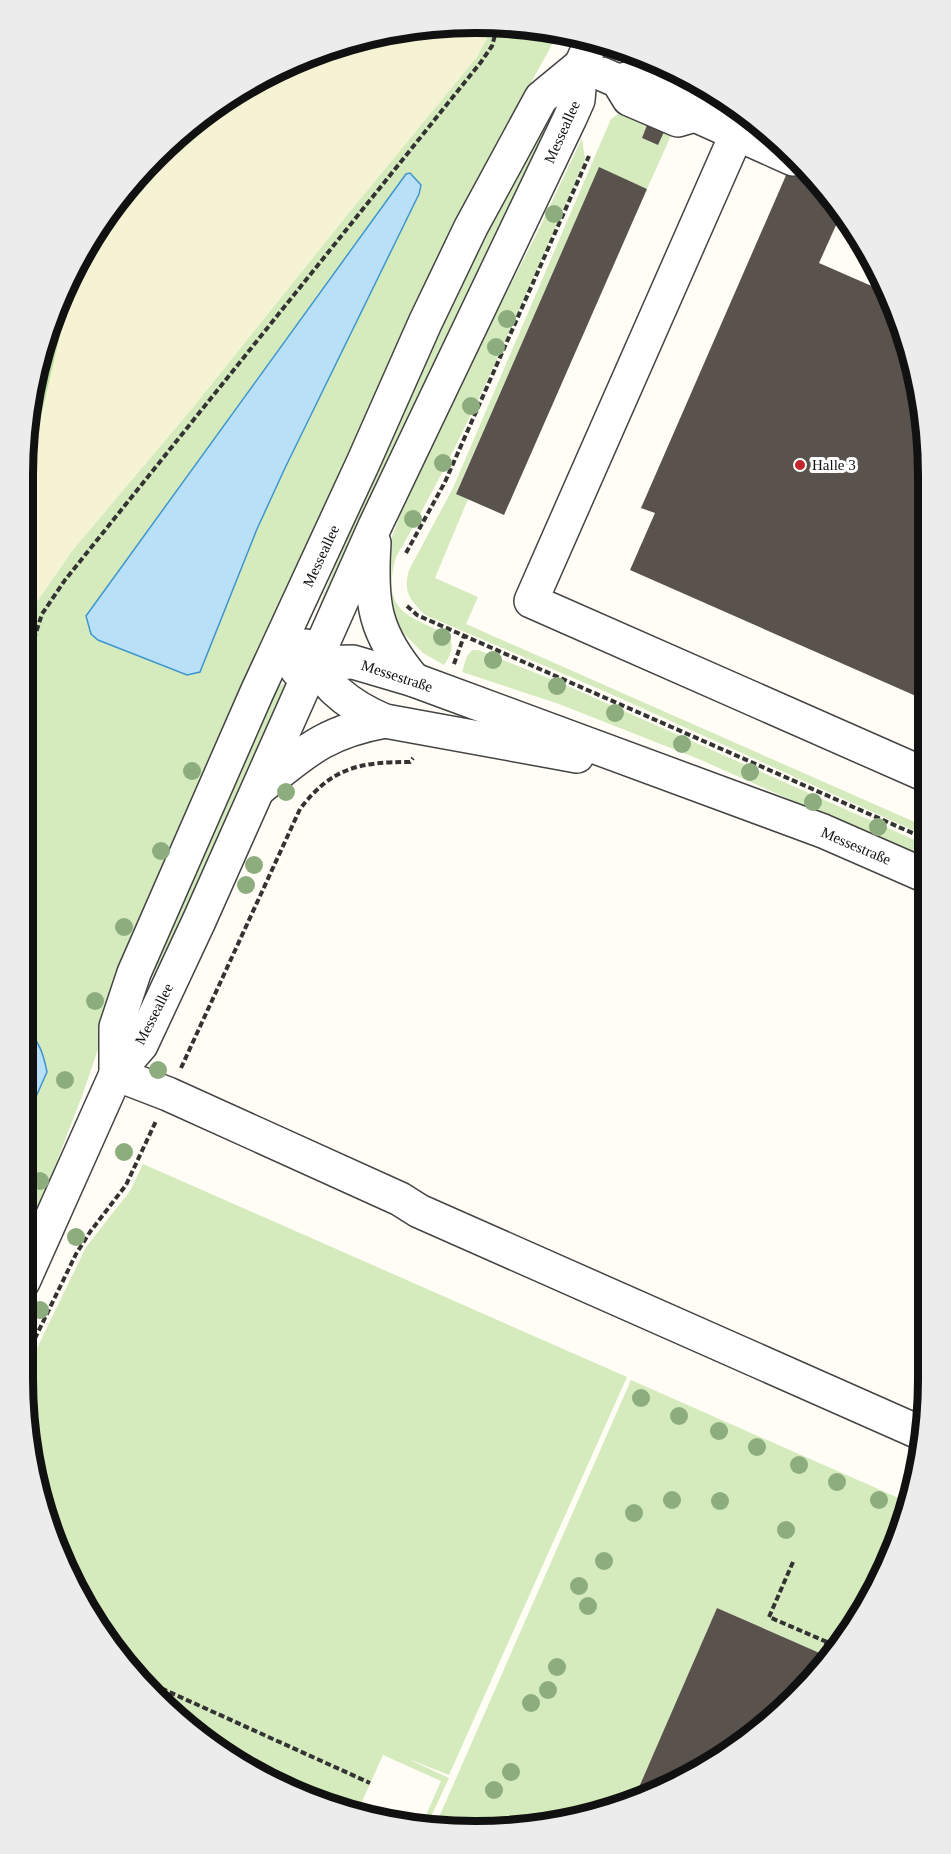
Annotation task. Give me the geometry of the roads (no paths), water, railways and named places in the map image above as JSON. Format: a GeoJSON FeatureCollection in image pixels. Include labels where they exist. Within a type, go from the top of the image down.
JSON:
{"type":"FeatureCollection","features":[{"type":"Feature","properties":{"kind":"street"},"geometry":{"type":"LineString","coordinates":[[587,52],[618,81],[639,76],[645,78],[685,96],[694,115],[741,124],[759,136]]}},
{"type":"Feature","properties":{"kind":"street","name":"Messeallee"},"geometry":{"type":"LineString","coordinates":[[33,1260],[116,1074],[141,1045],[375,526],[570,118],[578,100],[587,52]]}},
{"type":"Feature","properties":{"kind":"street","name":"Messeallee"},"geometry":{"type":"LineString","coordinates":[[116,1074],[116,1027],[134,974],[256,692],[303,595],[426,323],[471,227],[541,98],[587,52]]}},
{"type":"Feature","properties":{"kind":"street"},"geometry":{"type":"LineString","coordinates":[[741,124],[531,601],[918,771]]}},
{"type":"Feature","properties":{"kind":"street"},"geometry":{"type":"LineString","coordinates":[[375,526],[372,579],[374,608],[382,632],[396,658],[414,680]]}},
{"type":"Feature","properties":{"kind":"street"},"geometry":{"type":"LineString","coordinates":[[256,692],[275,676],[313,663],[302,630],[303,595]]}},
{"type":"Feature","properties":{"kind":"street","name":"Messestraße"},"geometry":{"type":"LineString","coordinates":[[313,663],[352,662],[414,680],[823,831],[918,873]]}},
{"type":"Feature","properties":{"kind":"street","name":"Messestraße"},"geometry":{"type":"LineString","coordinates":[[313,663],[331,689],[363,712],[385,721],[503,744],[650,768]]}},
{"type":"Feature","properties":{"kind":"street"},"geometry":{"type":"LineString","coordinates":[[257,791],[308,749],[333,735],[385,721]]}},
{"type":"Feature","properties":{"kind":"street"},"geometry":{"type":"LineString","coordinates":[[116,1074],[168,1094],[400,1199],[430,1216],[915,1430]]}},
{"type":"Feature","properties":{"kind":"water"},"geometry":{"type":"Polygon","coordinates":[[[410,173],[421,185],[419,194],[257,529],[200,672],[187,675],[98,640],[91,634],[86,616],[406,174],[410,173]]]}},
{"type":"Feature","properties":{"kind":"water"},"geometry":{"type":"Polygon","coordinates":[[[33,1037],[42,1054],[47,1072],[33,1104],[33,1037]]]}},
{"type":"Feature","properties":{"kind":"place","name":"Halle 3"},"geometry":{"type":"Point","coordinates":[800,465]}}]}
